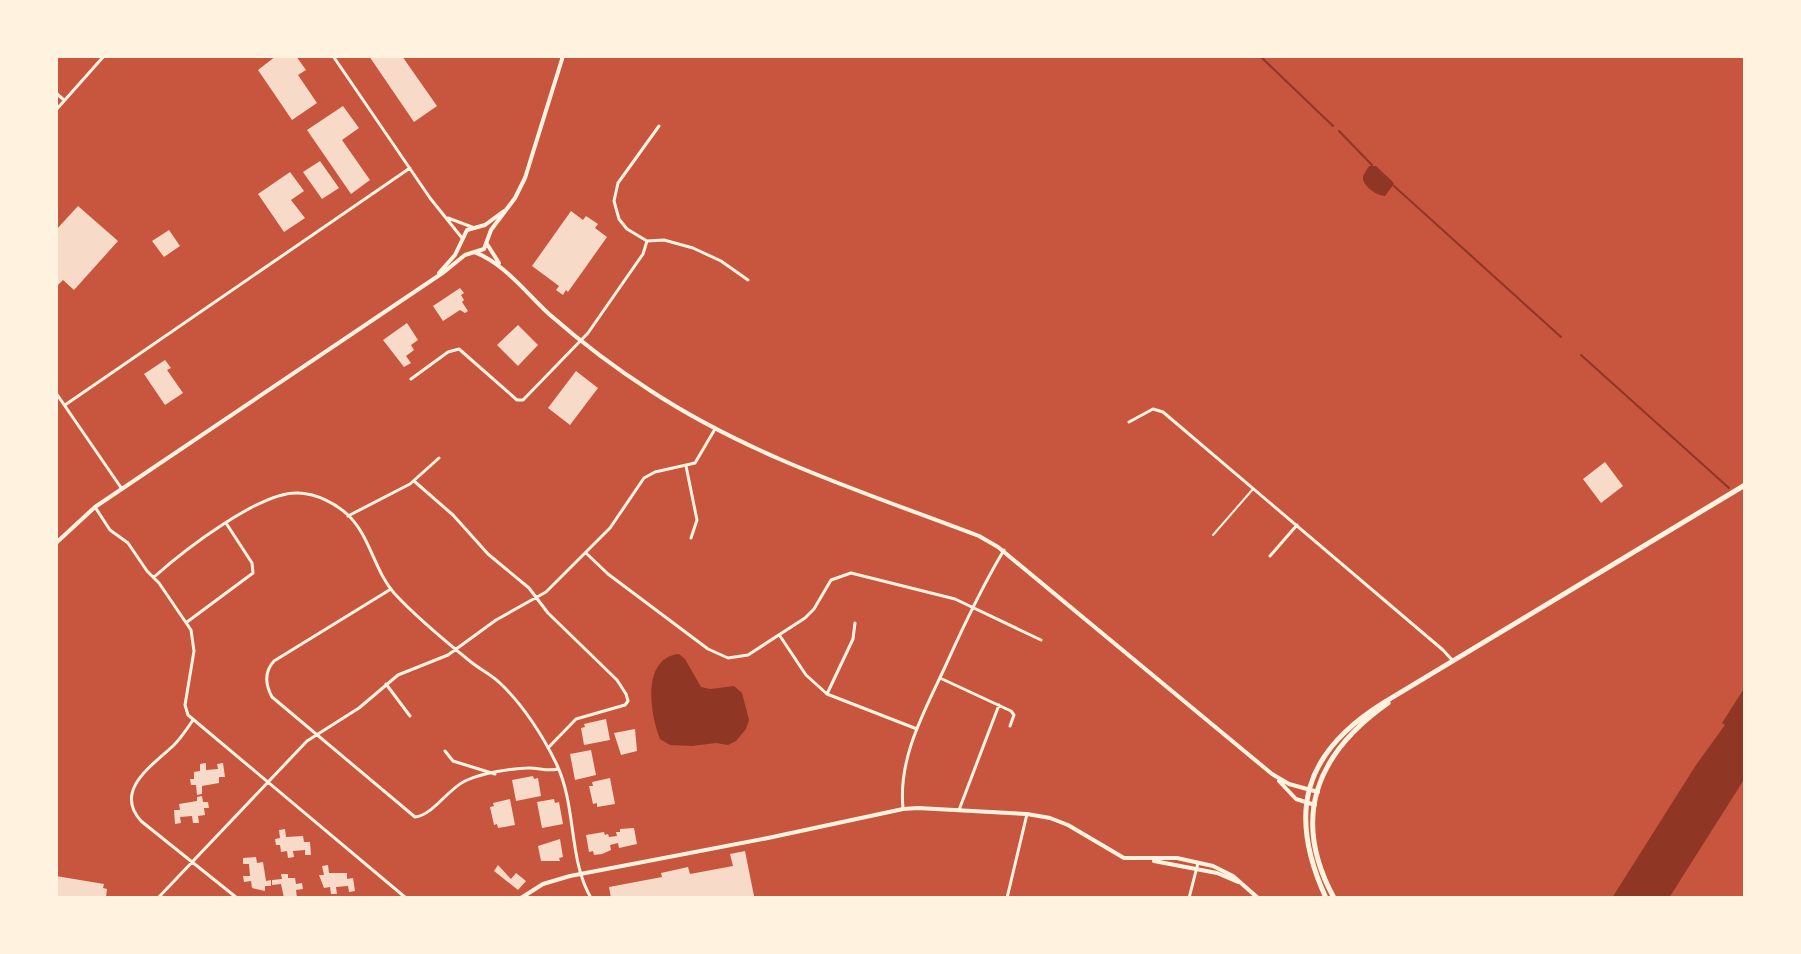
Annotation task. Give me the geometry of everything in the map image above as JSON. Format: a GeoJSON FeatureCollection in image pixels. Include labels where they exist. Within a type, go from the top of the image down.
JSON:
{"type":"FeatureCollection","features":[{"type":"Feature","properties":{"kind":"main road"},"geometry":{"type":"LineString","coordinates":[[1326,898],[1308,848],[1307,803],[1320,763],[1332,743],[1360,717],[1745,485]]}},
{"type":"Feature","properties":{"kind":"main road"},"geometry":{"type":"LineString","coordinates":[[1334,898],[1316,850],[1313,827],[1318,792],[1337,749],[1360,723],[1415,685]]}},
{"type":"Feature","properties":{"kind":"street"},"geometry":{"type":"LineString","coordinates":[[56,110],[104,56]]}},
{"type":"Feature","properties":{"kind":"street"},"geometry":{"type":"LineString","coordinates":[[333,56],[462,239],[464,247],[487,257],[581,340],[649,390],[716,429],[794,466],[979,536],[1004,550],[1272,774],[1287,784],[1318,792]]}},
{"type":"Feature","properties":{"kind":"street"},"geometry":{"type":"LineString","coordinates":[[56,543],[95,507],[473,252],[483,250],[525,178],[563,56]]}},
{"type":"Feature","properties":{"kind":"street"},"geometry":{"type":"LineString","coordinates":[[56,93],[64,100]]}},
{"type":"Feature","properties":{"kind":"street"},"geometry":{"type":"LineString","coordinates":[[659,126],[620,177],[614,196],[619,219],[627,229],[647,241],[664,240],[699,250],[748,280]]}},
{"type":"Feature","properties":{"kind":"street"},"geometry":{"type":"LineString","coordinates":[[65,405],[410,168]]}},
{"type":"Feature","properties":{"kind":"street"},"geometry":{"type":"LineString","coordinates":[[431,280],[452,259],[466,231],[493,220],[511,204]]}},
{"type":"Feature","properties":{"kind":"street"},"geometry":{"type":"LineString","coordinates":[[442,213],[455,222],[485,231],[505,272]]}},
{"type":"Feature","properties":{"kind":"street"},"geometry":{"type":"LineString","coordinates":[[411,379],[448,352],[459,349],[521,401],[581,340],[643,254],[647,241]]}},
{"type":"Feature","properties":{"kind":"street"},"geometry":{"type":"LineString","coordinates":[[56,393],[122,489]]}},
{"type":"Feature","properties":{"kind":"street"},"geometry":{"type":"LineString","coordinates":[[1129,422],[1158,409],[1453,661]]}},
{"type":"Feature","properties":{"kind":"street"},"geometry":{"type":"LineString","coordinates":[[158,898],[304,744],[359,708],[403,673],[457,649],[492,622],[546,592],[610,528],[644,478],[698,460],[716,429]]}},
{"type":"Feature","properties":{"kind":"street"},"geometry":{"type":"LineString","coordinates":[[348,516],[414,481],[439,458]]}},
{"type":"Feature","properties":{"kind":"street"},"geometry":{"type":"LineString","coordinates":[[686,466],[697,520],[691,538]]}},
{"type":"Feature","properties":{"kind":"street"},"geometry":{"type":"LineString","coordinates":[[414,481],[537,598],[548,613],[615,678],[626,694],[628,701],[618,708],[579,717],[548,748]]}},
{"type":"Feature","properties":{"kind":"street"},"geometry":{"type":"LineString","coordinates":[[154,577],[195,543],[226,523],[271,499],[290,493],[321,498],[348,516],[359,529],[391,589],[504,687],[548,748],[559,769],[568,798],[581,873],[591,898]]}},
{"type":"Feature","properties":{"kind":"street"},"geometry":{"type":"LineString","coordinates":[[95,507],[110,530],[127,541],[186,622],[194,646],[185,705],[193,720],[406,898]]}},
{"type":"Feature","properties":{"kind":"street"},"geometry":{"type":"LineString","coordinates":[[186,622],[253,573],[252,563],[226,523]]}},
{"type":"Feature","properties":{"kind":"street"},"geometry":{"type":"LineString","coordinates":[[1270,556],[1297,525]]}},
{"type":"Feature","properties":{"kind":"street"},"geometry":{"type":"LineString","coordinates":[[903,809],[906,764],[917,729],[972,607],[1004,550]]}},
{"type":"Feature","properties":{"kind":"street"},"geometry":{"type":"LineString","coordinates":[[586,553],[608,574],[712,652],[728,658],[745,656],[809,616],[828,584],[847,573],[951,598],[1041,640]]}},
{"type":"Feature","properties":{"kind":"street"},"geometry":{"type":"LineString","coordinates":[[391,589],[282,656],[268,670],[266,682],[272,697],[415,817],[423,815],[460,784],[477,777],[527,768],[559,769]]}},
{"type":"Feature","properties":{"kind":"street"},"geometry":{"type":"LineString","coordinates":[[827,694],[853,639],[855,623]]}},
{"type":"Feature","properties":{"kind":"street"},"geometry":{"type":"LineString","coordinates":[[780,635],[806,675],[827,694],[917,729]]}},
{"type":"Feature","properties":{"kind":"street"},"geometry":{"type":"LineString","coordinates":[[940,678],[1013,712],[1010,726]]}},
{"type":"Feature","properties":{"kind":"street"},"geometry":{"type":"LineString","coordinates":[[386,684],[410,716]]}},
{"type":"Feature","properties":{"kind":"street"},"geometry":{"type":"LineString","coordinates":[[959,810],[999,705]]}},
{"type":"Feature","properties":{"kind":"street"},"geometry":{"type":"LineString","coordinates":[[193,720],[178,741],[137,780],[131,798],[133,810],[141,821],[237,898]]}},
{"type":"Feature","properties":{"kind":"street"},"geometry":{"type":"LineString","coordinates":[[445,751],[453,761],[495,774]]}},
{"type":"Feature","properties":{"kind":"street"},"geometry":{"type":"LineString","coordinates":[[1272,774],[1294,797],[1315,805]]}},
{"type":"Feature","properties":{"kind":"street"},"geometry":{"type":"LineString","coordinates":[[521,898],[543,884],[581,873],[903,809],[1027,814],[1064,823],[1120,856],[1197,869],[1227,877],[1247,888]]}},
{"type":"Feature","properties":{"kind":"street"},"geometry":{"type":"LineString","coordinates":[[1007,898],[1027,814]]}},
{"type":"Feature","properties":{"kind":"street"},"geometry":{"type":"LineString","coordinates":[[1144,859],[1198,861],[1231,874],[1258,898]]}},
{"type":"Feature","properties":{"kind":"street"},"geometry":{"type":"LineString","coordinates":[[1189,898],[1198,861]]}},
{"type":"Feature","properties":{"kind":"lane"},"geometry":{"type":"LineString","coordinates":[[1213,535],[1254,489]]}},
{"type":"Feature","properties":{"kind":"shaded area"},"geometry":{"type":"Polygon","coordinates":[[[1369,166],[1376,166],[1394,184],[1385,196],[1365,184],[1363,176],[1369,166]]]}},
{"type":"Feature","properties":{"kind":"shaded area"},"geometry":{"type":"Polygon","coordinates":[[[679,654],[701,687],[734,686],[742,693],[749,720],[736,741],[728,745],[692,746],[670,745],[660,739],[653,716],[654,676],[659,665],[679,654]]]}},
{"type":"Feature","properties":{"kind":"shaded area"},"geometry":{"type":"Polygon","coordinates":[[[1745,687],[1745,778],[1669,898],[1612,898],[1696,765],[1725,725],[1722,723],[1745,687]]]}},
{"type":"Feature","properties":{"kind":"building"},"geometry":{"type":"Polygon","coordinates":[[[276,56],[296,56],[306,70],[298,75],[317,103],[292,120],[258,70],[276,56]]]}},
{"type":"Feature","properties":{"kind":"building"},"geometry":{"type":"Polygon","coordinates":[[[369,56],[402,56],[437,106],[414,122],[369,56]]]}},
{"type":"Feature","properties":{"kind":"building"},"geometry":{"type":"Polygon","coordinates":[[[343,106],[359,128],[342,140],[370,180],[351,194],[307,130],[343,106]]]}},
{"type":"Feature","properties":{"kind":"building"},"geometry":{"type":"Polygon","coordinates":[[[320,161],[339,188],[322,199],[303,172],[320,161]]]}},
{"type":"Feature","properties":{"kind":"building"},"geometry":{"type":"Polygon","coordinates":[[[290,172],[304,191],[291,200],[305,218],[284,232],[258,194],[290,172]]]}},
{"type":"Feature","properties":{"kind":"building"},"geometry":{"type":"Polygon","coordinates":[[[78,206],[118,241],[74,290],[63,280],[56,287],[56,230],[78,206]]]}},
{"type":"Feature","properties":{"kind":"building"},"geometry":{"type":"Polygon","coordinates":[[[571,211],[583,220],[586,216],[598,224],[595,228],[607,237],[563,295],[556,290],[559,286],[532,266],[571,211]]]}},
{"type":"Feature","properties":{"kind":"building"},"geometry":{"type":"Polygon","coordinates":[[[169,230],[180,246],[164,257],[152,241],[169,230]]]}},
{"type":"Feature","properties":{"kind":"building"},"geometry":{"type":"Polygon","coordinates":[[[460,288],[464,293],[461,295],[462,302],[468,311],[460,310],[443,321],[433,306],[460,288]]]}},
{"type":"Feature","properties":{"kind":"building"},"geometry":{"type":"Polygon","coordinates":[[[407,323],[418,340],[411,345],[414,350],[406,356],[411,363],[404,367],[383,340],[407,323]]]}},
{"type":"Feature","properties":{"kind":"building"},"geometry":{"type":"Polygon","coordinates":[[[518,325],[538,345],[518,366],[497,345],[518,325]]]}},
{"type":"Feature","properties":{"kind":"building"},"geometry":{"type":"Polygon","coordinates":[[[165,360],[171,368],[167,370],[183,393],[165,405],[144,374],[165,360]]]}},
{"type":"Feature","properties":{"kind":"building"},"geometry":{"type":"Polygon","coordinates":[[[576,371],[598,388],[570,425],[548,408],[576,371]]]}},
{"type":"Feature","properties":{"kind":"building"},"geometry":{"type":"Polygon","coordinates":[[[1605,462],[1623,486],[1601,503],[1583,479],[1605,462]]]}},
{"type":"Feature","properties":{"kind":"building"},"geometry":{"type":"Polygon","coordinates":[[[606,719],[610,740],[584,745],[581,728],[585,727],[584,724],[606,719]]]}},
{"type":"Feature","properties":{"kind":"building"},"geometry":{"type":"Polygon","coordinates":[[[635,729],[637,751],[621,755],[614,733],[635,729]]]}},
{"type":"Feature","properties":{"kind":"building"},"geometry":{"type":"Polygon","coordinates":[[[591,750],[596,775],[575,780],[570,754],[591,750]]]}},
{"type":"Feature","properties":{"kind":"building"},"geometry":{"type":"Polygon","coordinates":[[[206,763],[206,770],[218,769],[217,764],[223,763],[225,777],[219,777],[219,783],[202,786],[202,794],[197,795],[196,785],[191,785],[190,779],[194,779],[194,772],[200,771],[200,764],[206,763]]]}},
{"type":"Feature","properties":{"kind":"building"},"geometry":{"type":"Polygon","coordinates":[[[533,776],[534,779],[538,778],[541,796],[516,801],[512,780],[533,776]]]}},
{"type":"Feature","properties":{"kind":"building"},"geometry":{"type":"Polygon","coordinates":[[[610,778],[615,804],[597,807],[597,803],[593,804],[589,786],[593,786],[592,782],[610,778]]]}},
{"type":"Feature","properties":{"kind":"building"},"geometry":{"type":"Polygon","coordinates":[[[202,796],[209,808],[204,808],[205,815],[198,816],[199,823],[193,823],[192,816],[180,817],[181,823],[175,824],[174,810],[180,810],[179,804],[197,801],[197,797],[202,796]]]}},
{"type":"Feature","properties":{"kind":"building"},"geometry":{"type":"Polygon","coordinates":[[[510,799],[515,825],[498,828],[497,824],[494,825],[490,807],[494,806],[493,803],[510,799]]]}},
{"type":"Feature","properties":{"kind":"building"},"geometry":{"type":"Polygon","coordinates":[[[554,799],[555,803],[559,802],[563,824],[542,828],[537,802],[554,799]]]}},
{"type":"Feature","properties":{"kind":"building"},"geometry":{"type":"Polygon","coordinates":[[[634,828],[637,844],[619,848],[618,843],[610,845],[611,850],[602,854],[589,852],[586,835],[604,832],[609,837],[617,836],[616,832],[620,829],[634,828]]]}},
{"type":"Feature","properties":{"kind":"building"},"geometry":{"type":"Polygon","coordinates":[[[285,829],[286,837],[303,836],[304,842],[310,842],[311,855],[305,855],[305,850],[293,851],[294,857],[288,858],[287,851],[281,852],[275,839],[280,838],[279,830],[285,829]]]}},
{"type":"Feature","properties":{"kind":"building"},"geometry":{"type":"Polygon","coordinates":[[[560,839],[563,857],[559,858],[560,861],[541,861],[538,846],[560,839]]]}},
{"type":"Feature","properties":{"kind":"building"},"geometry":{"type":"Polygon","coordinates":[[[745,851],[754,896],[611,898],[609,887],[662,877],[661,873],[688,867],[690,874],[733,866],[730,854],[745,851]]]}},
{"type":"Feature","properties":{"kind":"building"},"geometry":{"type":"Polygon","coordinates":[[[256,857],[257,863],[263,862],[266,881],[271,880],[271,886],[265,886],[265,891],[252,888],[251,881],[244,882],[243,876],[250,876],[249,864],[243,864],[243,858],[256,857]]]}},
{"type":"Feature","properties":{"kind":"building"},"geometry":{"type":"Polygon","coordinates":[[[328,865],[329,873],[347,873],[347,879],[353,878],[355,891],[349,892],[348,886],[336,887],[337,894],[331,894],[330,887],[324,888],[319,875],[324,875],[322,866],[328,865]]]}},
{"type":"Feature","properties":{"kind":"building"},"geometry":{"type":"Polygon","coordinates":[[[498,865],[511,879],[516,873],[526,881],[518,890],[494,871],[498,865]]]}},
{"type":"Feature","properties":{"kind":"building"},"geometry":{"type":"Polygon","coordinates":[[[281,874],[295,878],[296,884],[302,883],[303,889],[296,890],[297,898],[284,898],[281,884],[272,885],[272,880],[282,879],[281,874]]]}},
{"type":"Feature","properties":{"kind":"building"},"geometry":{"type":"Polygon","coordinates":[[[56,876],[104,884],[106,897],[56,898],[56,876]]]}},
{"type":"Feature","properties":{"kind":"waterway"},"geometry":{"type":"LineString","coordinates":[[1260,56],[1333,126]]}},
{"type":"Feature","properties":{"kind":"waterway"},"geometry":{"type":"LineString","coordinates":[[1339,131],[1372,165]]}},
{"type":"Feature","properties":{"kind":"waterway"},"geometry":{"type":"LineString","coordinates":[[1394,186],[1561,337]]}},
{"type":"Feature","properties":{"kind":"waterway"},"geometry":{"type":"LineString","coordinates":[[1581,355],[1729,488]]}}]}
